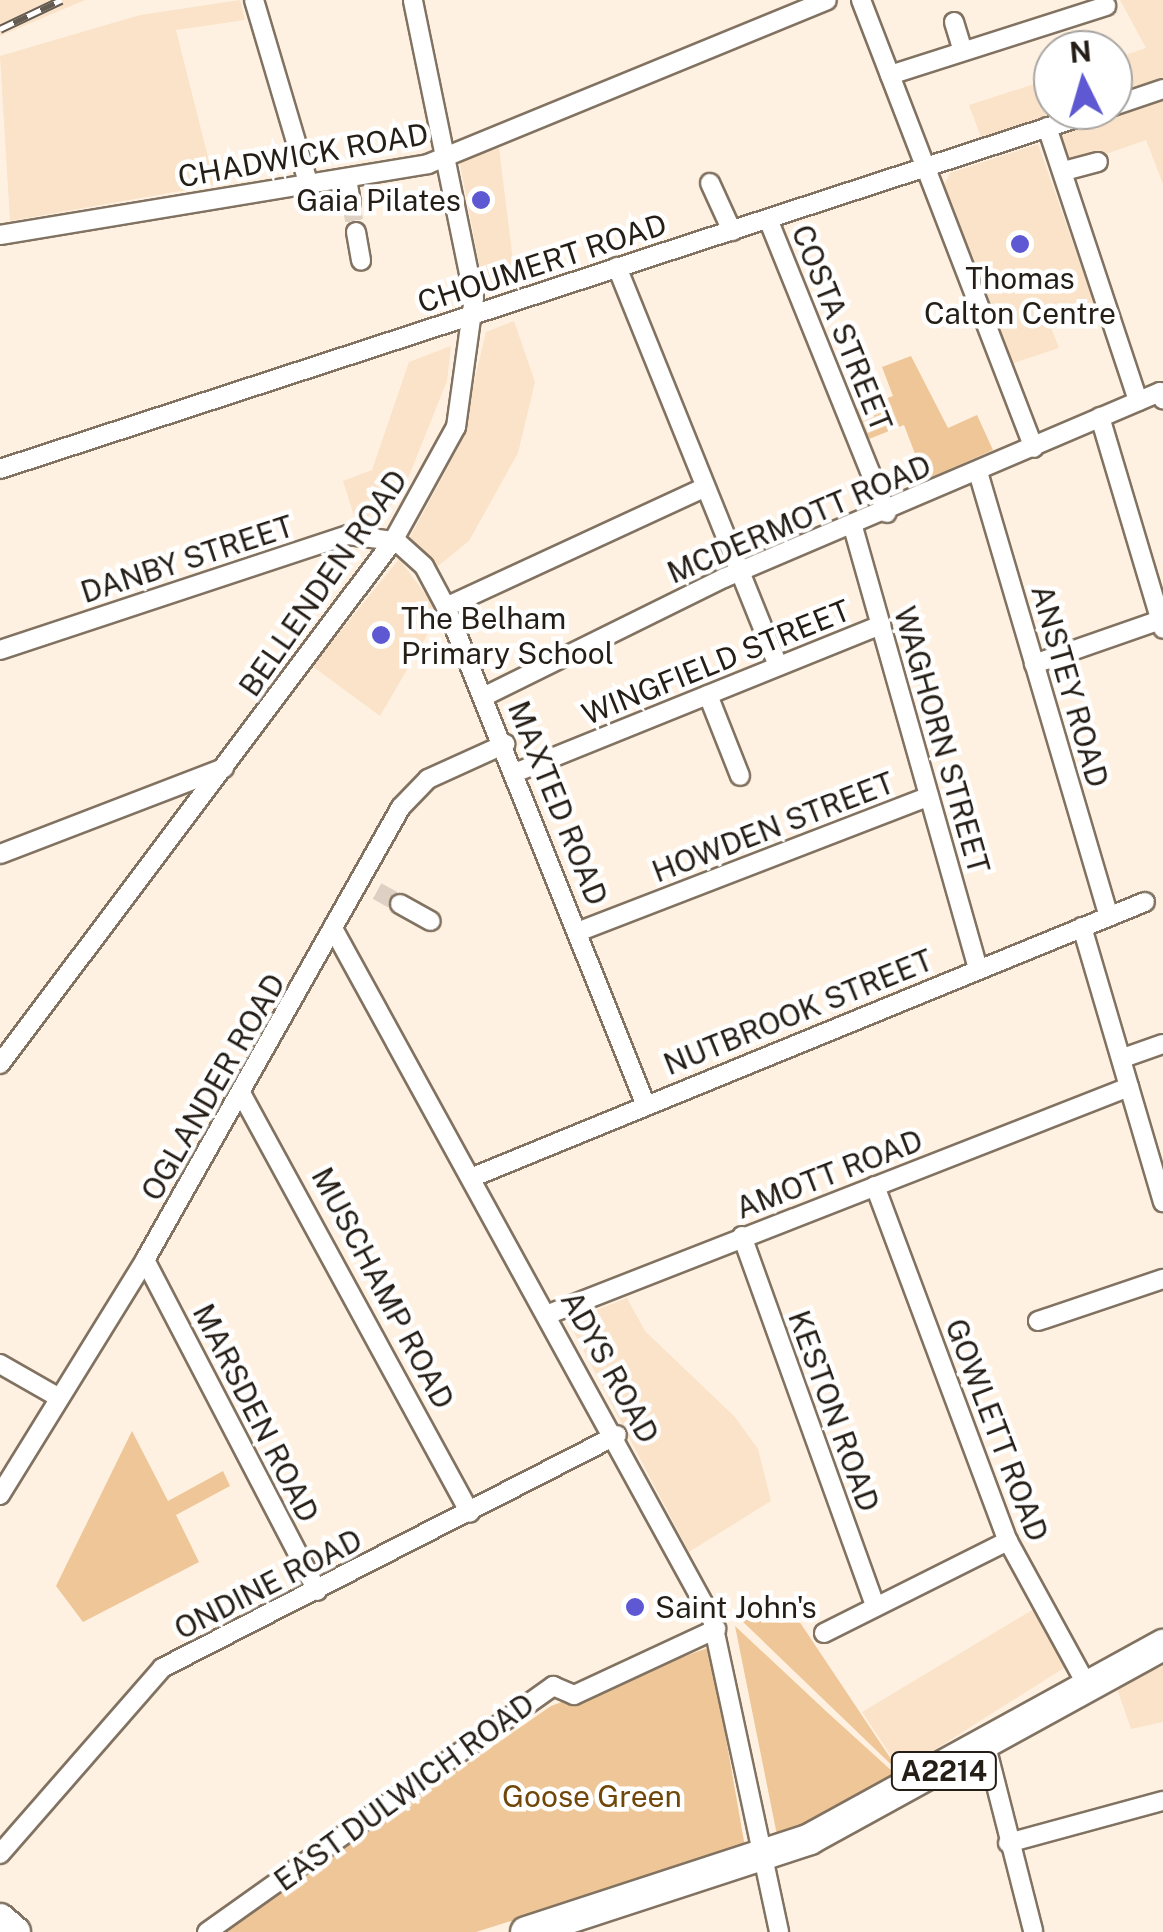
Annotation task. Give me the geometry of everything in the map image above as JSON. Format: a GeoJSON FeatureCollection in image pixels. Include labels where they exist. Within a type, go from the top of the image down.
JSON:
{"type":"FeatureCollection","features":[{"type":"Feature","properties":{"kind":"main road","name":"A2214"},"geometry":{"type":"LineString","coordinates":[[526,1932],[767,1855],[986,1746],[1087,1684],[1163,1645]]}},
{"type":"Feature","properties":{"kind":"main road"},"geometry":{"type":"LineString","coordinates":[[0,1919],[15,1932]]}},
{"type":"Feature","properties":{"kind":"street"},"geometry":{"type":"LineString","coordinates":[[254,0],[307,179]]}},
{"type":"Feature","properties":{"kind":"street","name":"BELLENDEN ROAD"},"geometry":{"type":"LineString","coordinates":[[0,1064],[227,767],[393,540],[456,427],[474,314],[413,0]]}},
{"type":"Feature","properties":{"kind":"street","name":"CHADWICK ROAD"},"geometry":{"type":"LineString","coordinates":[[0,235],[446,158],[827,0]]}},
{"type":"Feature","properties":{"kind":"street"},"geometry":{"type":"LineString","coordinates":[[861,0],[1034,448]]}},
{"type":"Feature","properties":{"kind":"street"},"geometry":{"type":"LineString","coordinates":[[890,75],[1106,6]]}},
{"type":"Feature","properties":{"kind":"street"},"geometry":{"type":"LineString","coordinates":[[954,22],[963,51]]}},
{"type":"Feature","properties":{"kind":"street"},"geometry":{"type":"LineString","coordinates":[[1133,99],[1163,89]]}},
{"type":"Feature","properties":{"kind":"street","name":"CHOUMERT ROAD"},"geometry":{"type":"LineString","coordinates":[[0,469],[1038,130]]}},
{"type":"Feature","properties":{"kind":"street"},"geometry":{"type":"LineString","coordinates":[[1048,130],[1138,401]]}},
{"type":"Feature","properties":{"kind":"street"},"geometry":{"type":"LineString","coordinates":[[1064,171],[1098,162]]}},
{"type":"Feature","properties":{"kind":"street"},"geometry":{"type":"LineString","coordinates":[[347,178],[352,203]]}},
{"type":"Feature","properties":{"kind":"street"},"geometry":{"type":"LineString","coordinates":[[710,183],[732,231]]}},
{"type":"Feature","properties":{"kind":"street","name":"COSTA STREET"},"geometry":{"type":"LineString","coordinates":[[768,219],[887,512]]}},
{"type":"Feature","properties":{"kind":"street"},"geometry":{"type":"LineString","coordinates":[[356,232],[361,261]]}},
{"type":"Feature","properties":{"kind":"street"},"geometry":{"type":"LineString","coordinates":[[617,267],[778,666]]}},
{"type":"Feature","properties":{"kind":"street","name":"MCDERMOTT ROAD"},"geometry":{"type":"LineString","coordinates":[[485,696],[741,574],[1138,401],[1160,392],[1163,399]]}},
{"type":"Feature","properties":{"kind":"street"},"geometry":{"type":"LineString","coordinates":[[1034,664],[1162,622],[1100,417]]}},
{"type":"Feature","properties":{"kind":"street","name":"ANSTEY ROAD"},"geometry":{"type":"LineString","coordinates":[[978,472],[1109,916]]}},
{"type":"Feature","properties":{"kind":"street"},"geometry":{"type":"LineString","coordinates":[[446,607],[703,488]]}},
{"type":"Feature","properties":{"kind":"street","name":"WAGHORN STREET"},"geometry":{"type":"LineString","coordinates":[[853,527],[978,968]]}},
{"type":"Feature","properties":{"kind":"street","name":"DANBY STREET"},"geometry":{"type":"LineString","coordinates":[[0,650],[348,535],[393,540]]}},
{"type":"Feature","properties":{"kind":"street","name":"MAXTED ROAD"},"geometry":{"type":"LineString","coordinates":[[393,540],[424,566],[446,607],[517,772],[645,1103]]}},
{"type":"Feature","properties":{"kind":"street","name":"WINGFIELD STREET"},"geometry":{"type":"LineString","coordinates":[[517,772],[881,625]]}},
{"type":"Feature","properties":{"kind":"street"},"geometry":{"type":"LineString","coordinates":[[708,694],[740,776]]}},
{"type":"Feature","properties":{"kind":"street","name":"OGLANDER ROAD"},"geometry":{"type":"LineString","coordinates":[[0,1495],[56,1396],[145,1260],[335,932],[370,886],[414,791],[505,744]]}},
{"type":"Feature","properties":{"kind":"street"},"geometry":{"type":"LineString","coordinates":[[0,854],[227,767]]}},
{"type":"Feature","properties":{"kind":"street","name":"HOWDEN STREET"},"geometry":{"type":"LineString","coordinates":[[580,931],[929,796]]}},
{"type":"Feature","properties":{"kind":"street","name":"NUTBROOK STREET"},"geometry":{"type":"LineString","coordinates":[[472,1176],[1145,902]]}},
{"type":"Feature","properties":{"kind":"street"},"geometry":{"type":"LineString","coordinates":[[400,904],[431,922]]}},
{"type":"Feature","properties":{"kind":"street"},"geometry":{"type":"LineString","coordinates":[[1082,926],[1163,1202]]}},
{"type":"Feature","properties":{"kind":"street","name":"ADYS ROAD"},"geometry":{"type":"LineString","coordinates":[[335,932],[617,1436],[716,1629],[767,1855],[780,1932]]}},
{"type":"Feature","properties":{"kind":"street"},"geometry":{"type":"LineString","coordinates":[[1123,1058],[1163,1044]]}},
{"type":"Feature","properties":{"kind":"street","name":"AMOTT ROAD"},"geometry":{"type":"LineString","coordinates":[[550,1314],[1129,1086]]}},
{"type":"Feature","properties":{"kind":"street","name":"MUSCHAMP ROAD"},"geometry":{"type":"LineString","coordinates":[[241,1093],[470,1513]]}},
{"type":"Feature","properties":{"kind":"street","name":"GOWLETT ROAD"},"geometry":{"type":"LineString","coordinates":[[875,1186],[1008,1541],[1087,1684]]}},
{"type":"Feature","properties":{"kind":"street","name":"KESTON ROAD"},"geometry":{"type":"LineString","coordinates":[[742,1236],[875,1605]]}},
{"type":"Feature","properties":{"kind":"street","name":"MARSDEN ROAD"},"geometry":{"type":"LineString","coordinates":[[145,1260],[317,1591]]}},
{"type":"Feature","properties":{"kind":"street"},"geometry":{"type":"LineString","coordinates":[[1038,1321],[1163,1279]]}},
{"type":"Feature","properties":{"kind":"street"},"geometry":{"type":"LineString","coordinates":[[0,1364],[56,1396]]}},
{"type":"Feature","properties":{"kind":"street","name":"ONDINE ROAD"},"geometry":{"type":"LineString","coordinates":[[0,1854],[153,1674],[617,1436]]}},
{"type":"Feature","properties":{"kind":"street"},"geometry":{"type":"LineString","coordinates":[[824,1633],[1008,1541]]}},
{"type":"Feature","properties":{"kind":"street","name":"EAST DULWICH ROAD"},"geometry":{"type":"LineString","coordinates":[[207,1932],[553,1686],[574,1694],[716,1629]]}},
{"type":"Feature","properties":{"kind":"street"},"geometry":{"type":"LineString","coordinates":[[986,1746],[1032,1932]]}},
{"type":"Feature","properties":{"kind":"street"},"geometry":{"type":"LineString","coordinates":[[1008,1843],[1163,1801]]}},
{"type":"Feature","properties":{"kind":"shaded area"},"geometry":{"type":"Polygon","coordinates":[[[0,0],[85,0],[0,36],[0,0]]]}},
{"type":"Feature","properties":{"kind":"shaded area"},"geometry":{"type":"Polygon","coordinates":[[[240,0],[245,20],[176,30],[215,185],[10,221],[0,56],[140,15],[240,0]]]}},
{"type":"Feature","properties":{"kind":"shaded area"},"geometry":{"type":"Polygon","coordinates":[[[1120,0],[1163,0],[1163,184],[1146,140],[1069,167],[1056,130],[1133,130],[1133,52],[1146,48],[1120,0]]]}},
{"type":"Feature","properties":{"kind":"shaded area"},"geometry":{"type":"Polygon","coordinates":[[[1033,84],[1033,123],[982,140],[969,105],[1033,84]]]}},
{"type":"Feature","properties":{"kind":"shaded area"},"geometry":{"type":"Polygon","coordinates":[[[498,140],[516,285],[485,294],[459,159],[498,140]]]}},
{"type":"Feature","properties":{"kind":"shaded area","name":"Thomas Calton Centre"},"geometry":{"type":"Polygon","coordinates":[[[1038,144],[1094,303],[1048,320],[1059,348],[1011,364],[944,186],[950,173],[1038,144]]]}},
{"type":"Feature","properties":{"kind":"shaded area"},"geometry":{"type":"Polygon","coordinates":[[[514,321],[535,382],[518,453],[469,541],[438,566],[409,539],[458,448],[486,332],[514,321]]]}},
{"type":"Feature","properties":{"kind":"shaded area"},"geometry":{"type":"Polygon","coordinates":[[[451,346],[447,381],[399,501],[356,522],[343,481],[372,470],[409,362],[451,346]]]}},
{"type":"Feature","properties":{"kind":"shaded area","name":"The Belham Primary School"},"geometry":{"type":"Polygon","coordinates":[[[399,559],[440,613],[380,716],[312,666],[399,559]]]}},
{"type":"Feature","properties":{"kind":"shaded area"},"geometry":{"type":"Polygon","coordinates":[[[627,1298],[645,1331],[735,1417],[758,1449],[771,1501],[689,1552],[568,1321],[627,1298]]]}},
{"type":"Feature","properties":{"kind":"shaded area"},"geometry":{"type":"Polygon","coordinates":[[[1039,1606],[1072,1663],[901,1771],[862,1712],[1039,1606]]]}},
{"type":"Feature","properties":{"kind":"shaded area"},"geometry":{"type":"Polygon","coordinates":[[[1163,1666],[1163,1722],[1131,1729],[1116,1686],[1163,1666]]]}},
{"type":"Feature","properties":{"kind":"green space"},"geometry":{"type":"Polygon","coordinates":[[[911,356],[948,428],[977,415],[993,450],[925,480],[904,425],[869,439],[857,409],[893,396],[882,367],[911,356]]]}},
{"type":"Feature","properties":{"kind":"green space"},"geometry":{"type":"Polygon","coordinates":[[[132,1431],[168,1501],[223,1471],[230,1486],[176,1515],[199,1562],[83,1622],[56,1586],[132,1431]]]}},
{"type":"Feature","properties":{"kind":"green space"},"geometry":{"type":"Polygon","coordinates":[[[740,1619],[799,1621],[901,1774],[740,1619]]]}},
{"type":"Feature","properties":{"kind":"green space"},"geometry":{"type":"Polygon","coordinates":[[[735,1626],[828,1713],[903,1781],[778,1840],[735,1626]]]}},
{"type":"Feature","properties":{"kind":"green space","name":"Goose Green"},"geometry":{"type":"Polygon","coordinates":[[[710,1647],[745,1847],[476,1932],[223,1932],[551,1706],[710,1647]]]}},
{"type":"Feature","properties":{"kind":"tunnel"},"geometry":{"type":"LineString","coordinates":[[351,203],[356,232]]}},
{"type":"Feature","properties":{"kind":"tunnel"},"geometry":{"type":"LineString","coordinates":[[377,891],[400,904]]}},
{"type":"Feature","properties":{"kind":"railway"},"geometry":{"type":"LineString","coordinates":[[0,29],[61,0]]}},
{"type":"Feature","properties":{"kind":"place","name":"Gaia Pilates"},"geometry":{"type":"Point","coordinates":[481,200]}},
{"type":"Feature","properties":{"kind":"place","name":"Thomas Calton Centre"},"geometry":{"type":"Point","coordinates":[1020,244]}},
{"type":"Feature","properties":{"kind":"place","name":"The Belham Primary School"},"geometry":{"type":"Point","coordinates":[381,635]}},
{"type":"Feature","properties":{"kind":"place","name":"Saint John's"},"geometry":{"type":"Point","coordinates":[635,1607]}}]}
